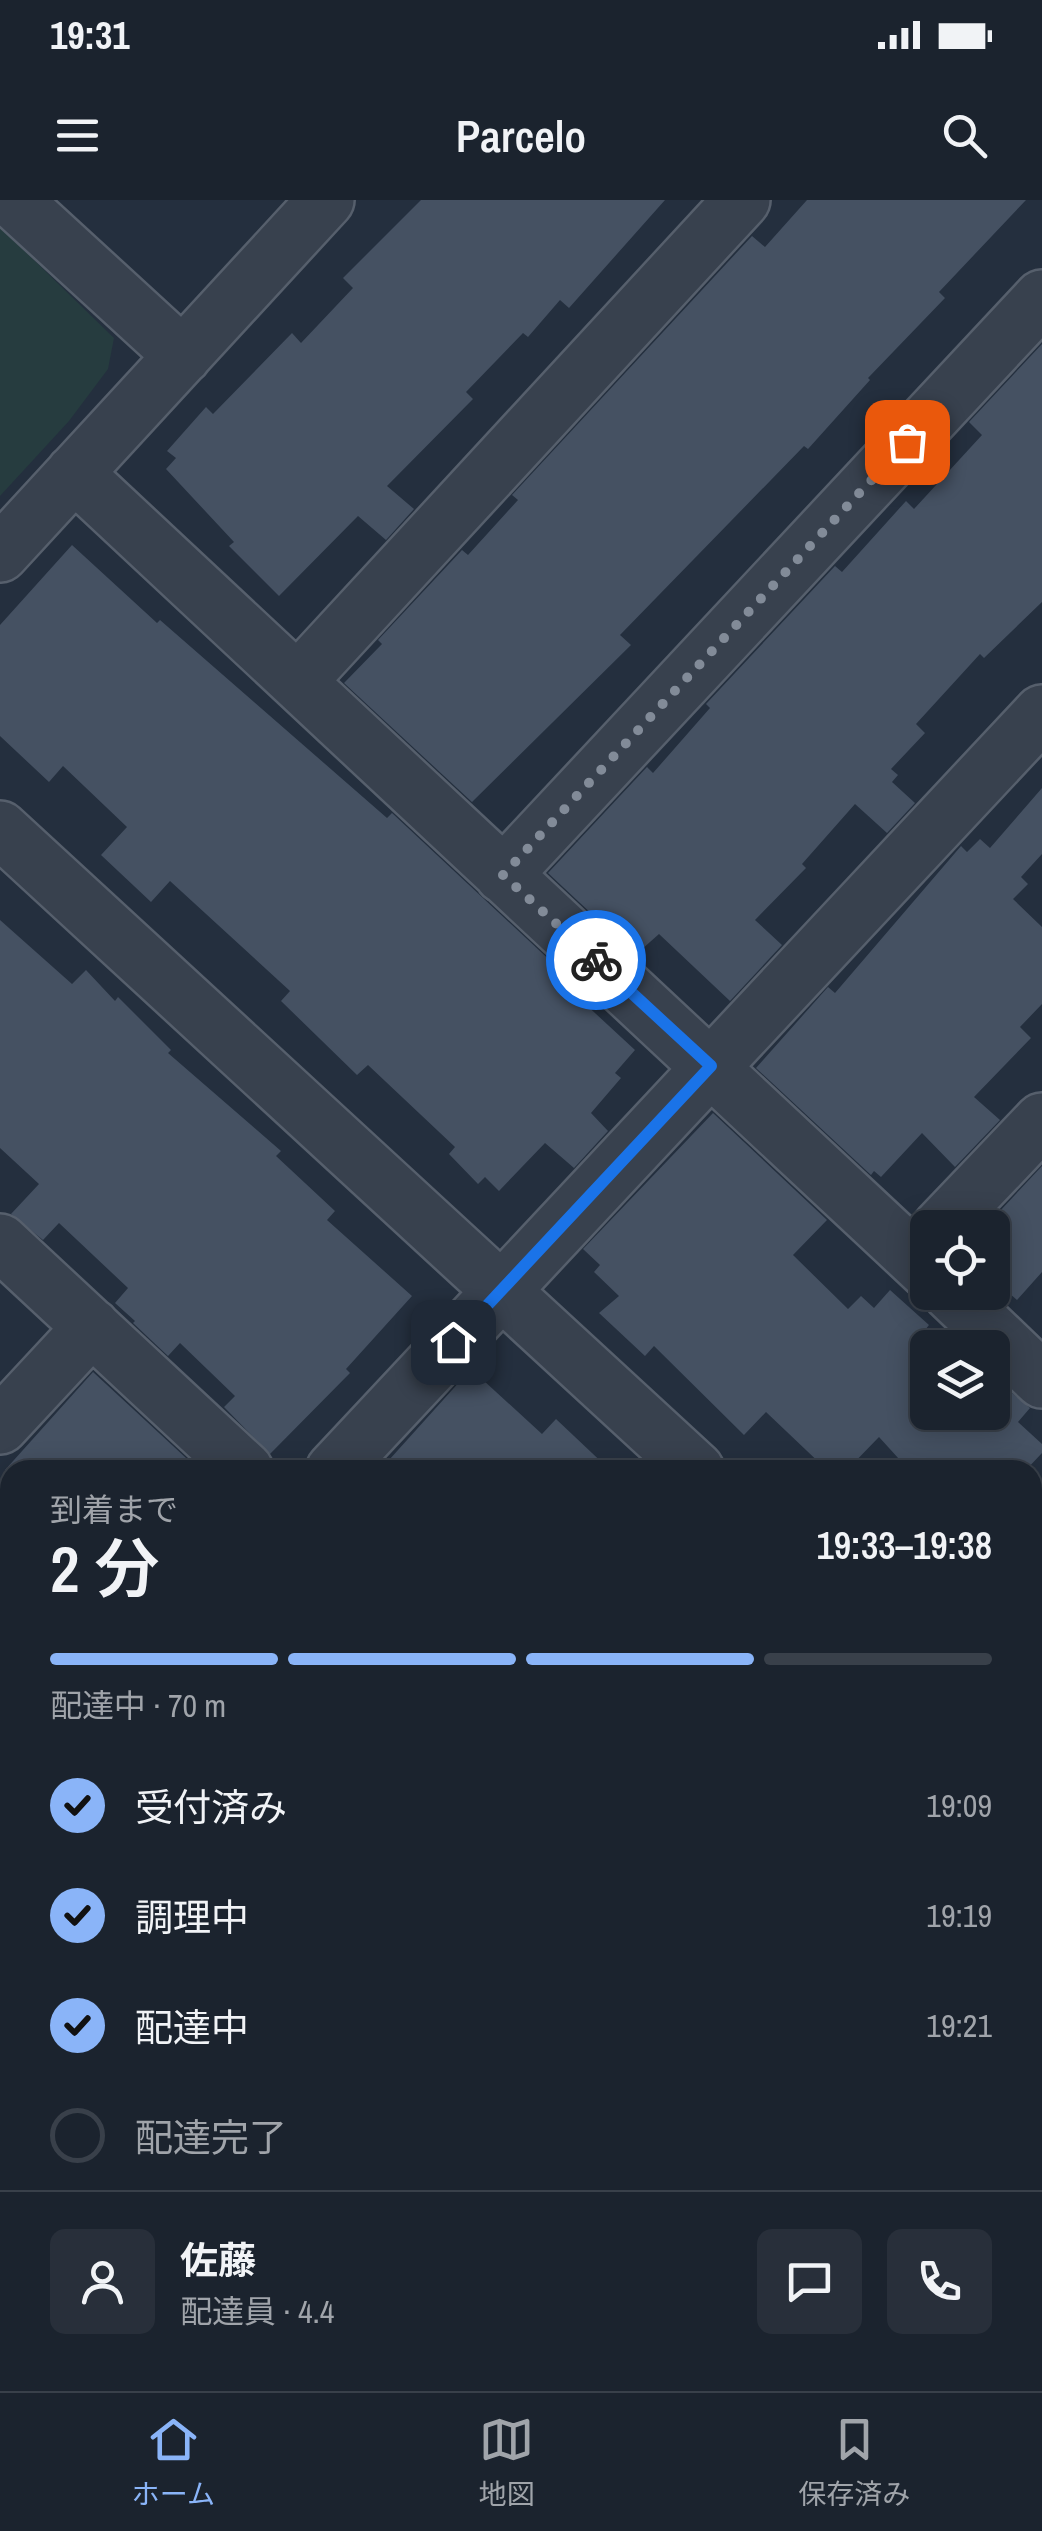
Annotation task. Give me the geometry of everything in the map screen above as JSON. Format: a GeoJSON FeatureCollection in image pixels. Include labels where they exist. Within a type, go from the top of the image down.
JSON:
{"type":"FeatureCollection","features":[{"type":"Feature","properties":{"kind":"street"},"geometry":{"type":"LineString","coordinates":[[13,200],[184,356]]}},
{"type":"Feature","properties":{"kind":"street"},"geometry":{"type":"LineString","coordinates":[[0,554],[326,200]]}},
{"type":"Feature","properties":{"kind":"street"},"geometry":{"type":"LineString","coordinates":[[298,681],[742,200]]}},
{"type":"Feature","properties":{"kind":"street"},"geometry":{"type":"LineString","coordinates":[[503,875],[1042,298]]}},
{"type":"Feature","properties":{"kind":"street"},"geometry":{"type":"LineString","coordinates":[[74,473],[711,1066],[910,1239]]}},
{"type":"Feature","properties":{"kind":"street"},"geometry":{"type":"LineString","coordinates":[[343,1460],[1042,713]]}},
{"type":"Feature","properties":{"kind":"street"},"geometry":{"type":"LineString","coordinates":[[0,829],[685,1460]]}},
{"type":"Feature","properties":{"kind":"street"},"geometry":{"type":"LineString","coordinates":[[971,1210],[1042,1121]]}},
{"type":"Feature","properties":{"kind":"street"},"geometry":{"type":"LineString","coordinates":[[0,1242],[234,1460]]}},
{"type":"Feature","properties":{"kind":"street"},"geometry":{"type":"LineString","coordinates":[[979,1310],[1042,1380]]}},
{"type":"Feature","properties":{"kind":"street"},"geometry":{"type":"LineString","coordinates":[[0,1426],[92,1327]]}},
{"type":"Feature","properties":{"kind":"green space"},"geometry":{"type":"Polygon","coordinates":[[[0,227],[114,338],[108,369],[69,421],[0,496],[0,227]]]}},
{"type":"Feature","properties":{"kind":"building"},"geometry":{"type":"Polygon","coordinates":[[[421,200],[665,200],[569,308],[560,300],[528,337],[523,333],[466,392],[473,399],[387,486],[414,509],[386,540],[358,516],[279,596],[229,546],[234,542],[166,469],[176,458],[167,451],[206,407],[213,414],[292,333],[301,343],[353,288],[343,278],[421,200]]]}},
{"type":"Feature","properties":{"kind":"building"},"geometry":{"type":"Polygon","coordinates":[[[807,200],[1026,200],[939,292],[945,298],[868,378],[808,449],[804,446],[620,635],[631,645],[472,802],[344,683],[382,644],[378,640],[462,550],[468,555],[518,500],[512,495],[752,236],[765,247],[807,200]]]}},
{"type":"Feature","properties":{"kind":"building"},"geometry":{"type":"Polygon","coordinates":[[[1042,344],[1042,602],[984,658],[980,654],[916,724],[925,733],[891,769],[898,775],[892,782],[915,803],[887,833],[855,804],[802,864],[806,868],[755,920],[782,945],[730,1001],[659,934],[641,950],[632,940],[626,946],[548,873],[647,767],[653,773],[710,708],[706,704],[835,566],[842,572],[906,501],[914,509],[982,435],[969,422],[1042,344]]]}},
{"type":"Feature","properties":{"kind":"building"},"geometry":{"type":"Polygon","coordinates":[[[72,545],[157,623],[160,620],[387,818],[392,813],[587,995],[582,1001],[635,1050],[615,1073],[621,1078],[591,1113],[608,1131],[574,1168],[545,1143],[499,1191],[485,1177],[478,1184],[449,1154],[455,1147],[368,1065],[357,1075],[281,1001],[290,991],[170,881],[151,902],[101,855],[127,827],[63,766],[49,782],[0,736],[0,625],[72,545]]]}},
{"type":"Feature","properties":{"kind":"building"},"geometry":{"type":"Polygon","coordinates":[[[1042,788],[1042,854],[1021,877],[1028,884],[1013,899],[1042,927],[1042,1004],[1020,1027],[1031,1038],[974,1097],[1000,1120],[955,1167],[922,1133],[881,1177],[874,1171],[871,1175],[756,1068],[828,987],[835,993],[961,846],[967,852],[980,839],[990,848],[1042,788]]]}},
{"type":"Feature","properties":{"kind":"building"},"geometry":{"type":"Polygon","coordinates":[[[0,920],[72,984],[86,970],[115,1001],[118,997],[171,1050],[168,1053],[281,1151],[276,1156],[335,1211],[327,1220],[412,1296],[346,1369],[350,1373],[270,1454],[224,1407],[235,1396],[180,1343],[168,1356],[133,1323],[115,1303],[128,1288],[59,1223],[43,1240],[11,1214],[39,1184],[0,1148],[0,920]]]}},
{"type":"Feature","properties":{"kind":"building"},"geometry":{"type":"Polygon","coordinates":[[[713,1113],[827,1220],[793,1255],[848,1309],[861,1296],[874,1308],[890,1290],[929,1325],[925,1330],[910,1330],[910,1430],[1010,1430],[1010,1391],[1030,1408],[1018,1422],[1042,1444],[1042,1453],[1035,1460],[900,1460],[879,1437],[857,1460],[816,1460],[766,1412],[744,1435],[654,1346],[645,1356],[599,1313],[619,1296],[594,1272],[600,1265],[583,1249],[713,1113]]]}},
{"type":"Feature","properties":{"kind":"building"},"geometry":{"type":"Polygon","coordinates":[[[1042,1166],[1042,1272],[1017,1300],[1010,1294],[1010,1210],[1001,1210],[1042,1166]]]}},
{"type":"Feature","properties":{"kind":"building"},"geometry":{"type":"Polygon","coordinates":[[[471,1369],[542,1434],[556,1419],[599,1460],[475,1460],[389,1460],[471,1369]]]}},
{"type":"Feature","properties":{"kind":"building"},"geometry":{"type":"Polygon","coordinates":[[[93,1372],[188,1460],[14,1460],[93,1372]]]}},
{"type":"Feature","properties":{"kind":"way so far"},"geometry":{"type":"LineString","coordinates":[[596,960],[503,875],[907,442]]}},
{"type":"Feature","properties":{"kind":"route"},"geometry":{"type":"LineString","coordinates":[[453,1342],[711,1066],[596,960]]}}]}
